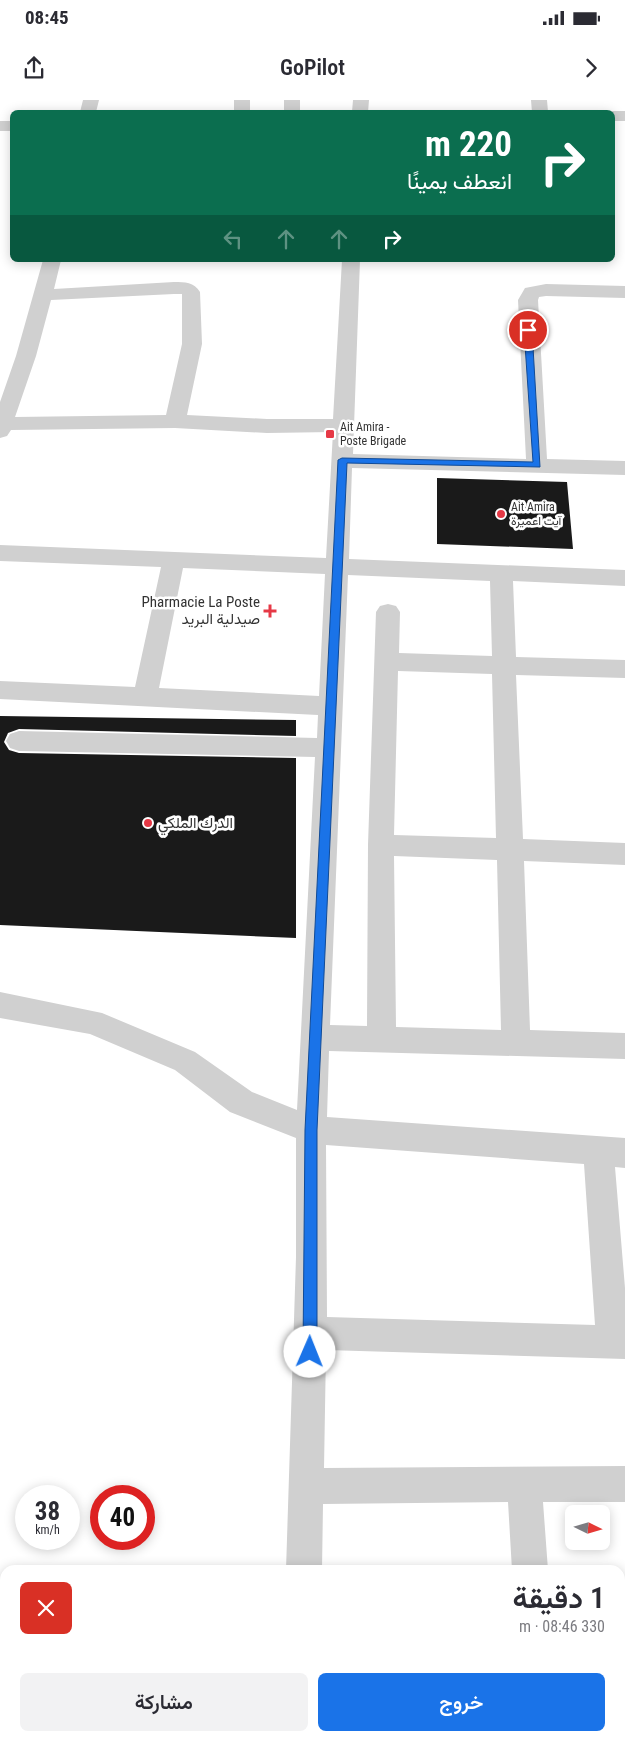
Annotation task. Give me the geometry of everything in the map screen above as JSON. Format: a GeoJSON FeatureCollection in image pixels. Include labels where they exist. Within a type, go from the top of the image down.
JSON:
{"type":"FeatureCollection","features":[{"type":"Feature","properties":{"kind":"street"},"geometry":{"type":"LineString","coordinates":[[51,262],[26,356],[1,428],[175,421],[267,426],[345,425]]}},
{"type":"Feature","properties":{"kind":"street"},"geometry":{"type":"LineString","coordinates":[[304,1565],[310,1333],[311,1130],[345,425],[351,262]]}},
{"type":"Feature","properties":{"kind":"street"},"geometry":{"type":"LineString","coordinates":[[42,296],[174,288],[185,288],[191,292],[192,344],[175,421]]}},
{"type":"Feature","properties":{"kind":"street"},"geometry":{"type":"LineString","coordinates":[[537,465],[528,300],[532,292],[546,290],[625,292]]}},
{"type":"Feature","properties":{"kind":"street"},"geometry":{"type":"LineString","coordinates":[[342,460],[625,468]]}},
{"type":"Feature","properties":{"kind":"street"},"geometry":{"type":"LineString","coordinates":[[0,553],[338,565],[625,578]]}},
{"type":"Feature","properties":{"kind":"street"},"geometry":{"type":"LineString","coordinates":[[145,697],[174,559]]}},
{"type":"Feature","properties":{"kind":"street"},"geometry":{"type":"LineString","coordinates":[[501,572],[516,1042]]}},
{"type":"Feature","properties":{"kind":"street"},"geometry":{"type":"LineString","coordinates":[[382,1039],[381,846],[388,612]]}},
{"type":"Feature","properties":{"kind":"street"},"geometry":{"type":"LineString","coordinates":[[387,662],[625,669]]}},
{"type":"Feature","properties":{"kind":"street"},"geometry":{"type":"LineString","coordinates":[[0,690],[330,706]]}},
{"type":"Feature","properties":{"kind":"street"},"geometry":{"type":"LineString","coordinates":[[19,742],[328,748]]}},
{"type":"Feature","properties":{"kind":"street"},"geometry":{"type":"LineString","coordinates":[[381,846],[625,854]]}},
{"type":"Feature","properties":{"kind":"street"},"geometry":{"type":"LineString","coordinates":[[0,1005],[92,1022],[186,1061],[241,1102],[311,1130],[612,1152],[619,1342],[310,1333]]}},
{"type":"Feature","properties":{"kind":"street"},"geometry":{"type":"LineString","coordinates":[[316,1038],[625,1046]]}},
{"type":"Feature","properties":{"kind":"street"},"geometry":{"type":"LineString","coordinates":[[524,1484],[530,1565]]}},
{"type":"Feature","properties":{"kind":"street"},"geometry":{"type":"LineString","coordinates":[[306,1486],[625,1484]]}},
{"type":"Feature","properties":{"kind":"building"},"geometry":{"type":"Polygon","coordinates":[[[437,478],[567,482],[573,549],[437,544],[437,478]]]}},
{"type":"Feature","properties":{"kind":"building","name":"الدرك الملكي"},"geometry":{"type":"Polygon","coordinates":[[[0,716],[296,720],[296,736],[19,729],[8,733],[4,742],[9,750],[19,753],[296,758],[296,938],[0,925],[0,716]]]}},
{"type":"Feature","properties":{"kind":"place","name":"Ait Amira - Poste Brigade"},"geometry":{"type":"Point","coordinates":[330,434]}},
{"type":"Feature","properties":{"kind":"place","name":"Ait Amira آيت اعميرة"},"geometry":{"type":"Point","coordinates":[501,514]}},
{"type":"Feature","properties":{"kind":"place","name":"Pharmacie La Poste صيدلية البريد"},"geometry":{"type":"Point","coordinates":[270,611]}},
{"type":"Feature","properties":{"kind":"place","name":"الدرك الملكي"},"geometry":{"type":"Point","coordinates":[148,823]}},
{"type":"Feature","properties":{"kind":"route"},"geometry":{"type":"LineString","coordinates":[[310,1352],[312,1257],[311,1130],[342,460],[537,465],[528,330]]}}]}
